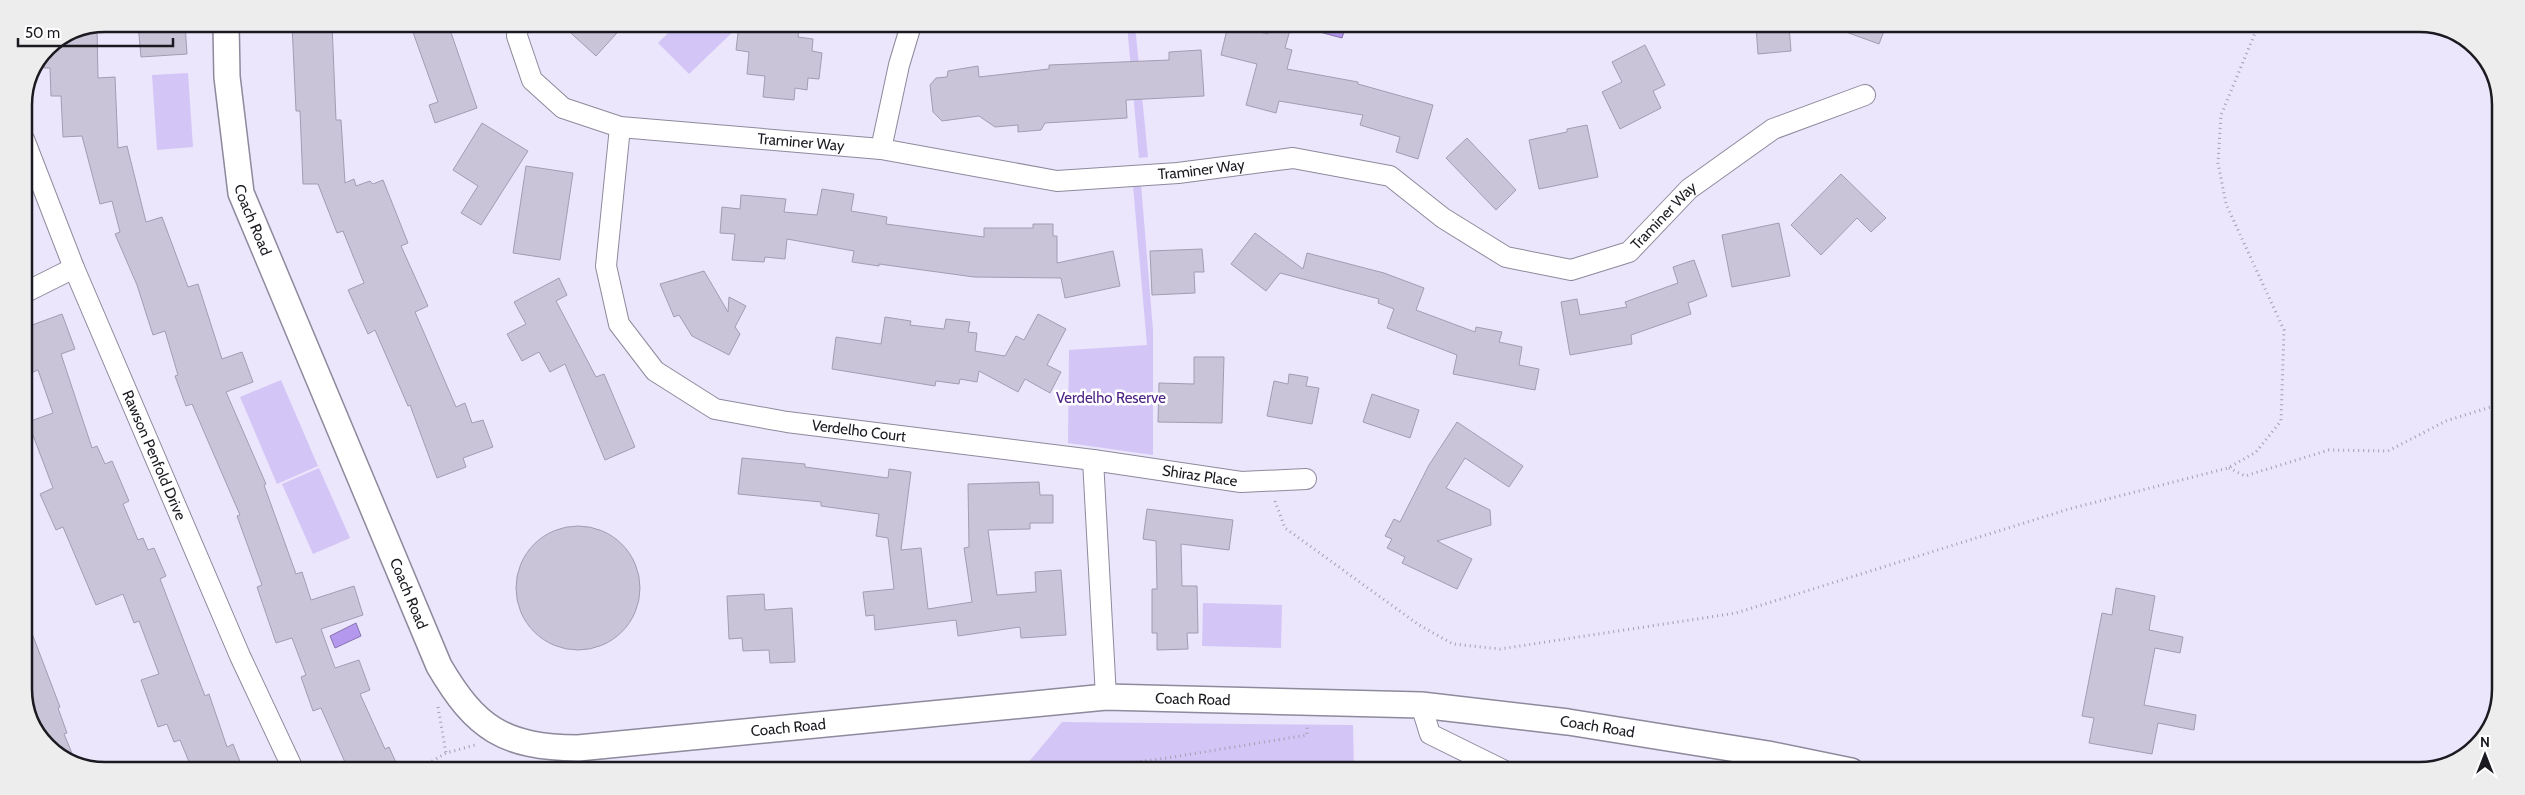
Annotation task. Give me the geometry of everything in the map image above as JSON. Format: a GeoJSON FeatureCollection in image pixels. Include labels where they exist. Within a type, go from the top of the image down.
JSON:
{"type":"FeatureCollection","features":[{"type":"Feature","properties":{"kind":"street","name":"Coach Road"},"geometry":{"type":"LineString","coordinates":[[226,32],[228,77],[241,194],[436,659],[454,692],[485,725],[506,738],[549,748],[578,748],[1106,698],[1305,701],[1421,705],[1568,722],[1810,762]]}},
{"type":"Feature","properties":{"kind":"street","name":"Traminer Way"},"geometry":{"type":"LineString","coordinates":[[517,32],[532,80],[564,108],[620,127],[881,149],[1057,181],[1178,174],[1293,158],[1390,176],[1443,218],[1506,257],[1571,270],[1629,252],[1689,189],[1773,129],[1864,95]]}},
{"type":"Feature","properties":{"kind":"street"},"geometry":{"type":"LineString","coordinates":[[881,149],[899,65],[909,32]]}},
{"type":"Feature","properties":{"kind":"street","name":"Verdelho Court"},"geometry":{"type":"LineString","coordinates":[[620,127],[606,266],[619,324],[654,371],[715,409],[787,422],[1093,460]]}},
{"type":"Feature","properties":{"kind":"street","name":"Rawson Penfold Drive"},"geometry":{"type":"LineString","coordinates":[[32,160],[74,268],[240,656],[290,762]]}},
{"type":"Feature","properties":{"kind":"street"},"geometry":{"type":"LineString","coordinates":[[32,289],[74,268]]}},
{"type":"Feature","properties":{"kind":"street"},"geometry":{"type":"LineString","coordinates":[[1093,460],[1106,698]]}},
{"type":"Feature","properties":{"kind":"street","name":"Shiraz Place"},"geometry":{"type":"LineString","coordinates":[[1093,460],[1241,482],[1306,479]]}},
{"type":"Feature","properties":{"kind":"street"},"geometry":{"type":"LineString","coordinates":[[1421,705],[1430,734],[1487,762]]}},
{"type":"Feature","properties":{"kind":"path"},"geometry":{"type":"LineString","coordinates":[[1268,481],[1286,528],[1411,620],[1453,644],[1500,649],[1736,613],[2069,509],[2228,468],[2256,452],[2280,421],[2284,330],[2226,204],[2218,164],[2221,115],[2256,32]]}},
{"type":"Feature","properties":{"kind":"path"},"geometry":{"type":"LineString","coordinates":[[2228,468],[2245,476],[2329,450],[2388,451],[2446,421],[2492,407]]}},
{"type":"Feature","properties":{"kind":"path"},"geometry":{"type":"LineString","coordinates":[[1137,762],[1307,735],[1305,701]]}},
{"type":"Feature","properties":{"kind":"path"},"geometry":{"type":"LineString","coordinates":[[431,762],[446,753]]}},
{"type":"Feature","properties":{"kind":"green space"},"geometry":{"type":"Polygon","coordinates":[[[669,32],[733,32],[689,74],[658,43],[669,32]]]}},
{"type":"Feature","properties":{"kind":"green space"},"geometry":{"type":"Polygon","coordinates":[[[1128,32],[1136,32],[1148,157],[1139,158],[1128,32]]]}},
{"type":"Feature","properties":{"kind":"green space"},"geometry":{"type":"Polygon","coordinates":[[[188,73],[193,147],[157,150],[152,75],[188,73]]]}},
{"type":"Feature","properties":{"kind":"green space","name":"Verdelho Reserve"},"geometry":{"type":"Polygon","coordinates":[[[1141,184],[1153,330],[1153,455],[1068,443],[1069,350],[1147,345],[1133,186],[1141,184]]]}},
{"type":"Feature","properties":{"kind":"green space"},"geometry":{"type":"Polygon","coordinates":[[[281,380],[318,466],[277,484],[240,397],[281,380]]]}},
{"type":"Feature","properties":{"kind":"green space"},"geometry":{"type":"Polygon","coordinates":[[[319,468],[350,538],[313,554],[282,484],[319,468]]]}},
{"type":"Feature","properties":{"kind":"green space"},"geometry":{"type":"Polygon","coordinates":[[[1203,603],[1282,605],[1281,648],[1202,646],[1203,603]]]}},
{"type":"Feature","properties":{"kind":"green space"},"geometry":{"type":"Polygon","coordinates":[[[1062,722],[1353,725],[1354,762],[1029,762],[1062,722]]]}},
{"type":"Feature","properties":{"kind":"shaded area"},"geometry":{"type":"Polygon","coordinates":[[[1320,32],[1344,32],[1342,38],[1320,32]]]}},
{"type":"Feature","properties":{"kind":"shaded area"},"geometry":{"type":"Polygon","coordinates":[[[356,623],[361,636],[335,648],[330,636],[356,623]]]}},
{"type":"Feature","properties":{"kind":"building"},"geometry":{"type":"Polygon","coordinates":[[[139,32],[186,32],[187,54],[141,57],[139,32]]]}},
{"type":"Feature","properties":{"kind":"building"},"geometry":{"type":"Polygon","coordinates":[[[292,32],[332,32],[336,120],[341,120],[345,183],[354,179],[356,186],[370,181],[373,184],[383,180],[408,243],[401,246],[428,306],[415,312],[456,407],[465,403],[472,423],[483,420],[493,447],[463,458],[466,467],[437,478],[410,405],[408,406],[375,330],[368,334],[348,290],[364,283],[343,231],[337,233],[318,184],[303,184],[300,111],[296,111],[292,32]]]}},
{"type":"Feature","properties":{"kind":"building"},"geometry":{"type":"Polygon","coordinates":[[[413,32],[451,32],[477,108],[435,123],[429,105],[438,102],[413,32]]]}},
{"type":"Feature","properties":{"kind":"building"},"geometry":{"type":"Polygon","coordinates":[[[570,32],[618,32],[596,56],[570,32]]]}},
{"type":"Feature","properties":{"kind":"building"},"geometry":{"type":"Polygon","coordinates":[[[738,32],[799,32],[798,37],[813,39],[812,51],[822,53],[819,79],[808,78],[807,90],[795,88],[794,100],[763,97],[765,76],[747,74],[749,52],[736,50],[738,32]]]}},
{"type":"Feature","properties":{"kind":"building"},"geometry":{"type":"Polygon","coordinates":[[[1226,32],[1259,32],[1268,34],[1268,32],[1289,32],[1285,48],[1292,50],[1287,69],[1358,82],[1358,84],[1433,105],[1418,159],[1396,152],[1400,137],[1360,125],[1363,115],[1279,101],[1276,113],[1246,105],[1257,64],[1221,55],[1226,32]]]}},
{"type":"Feature","properties":{"kind":"building"},"geometry":{"type":"Polygon","coordinates":[[[1756,32],[1789,32],[1791,51],[1758,54],[1756,32]]]}},
{"type":"Feature","properties":{"kind":"building"},"geometry":{"type":"Polygon","coordinates":[[[1846,32],[1884,32],[1879,44],[1846,32]]]}},
{"type":"Feature","properties":{"kind":"building"},"geometry":{"type":"Polygon","coordinates":[[[97,33],[98,78],[115,77],[118,148],[127,146],[146,222],[162,217],[188,287],[198,284],[222,359],[242,352],[253,382],[226,392],[266,484],[264,485],[296,574],[302,572],[311,600],[354,586],[363,615],[321,629],[335,668],[359,660],[370,690],[360,694],[385,749],[389,747],[396,762],[345,762],[321,708],[313,711],[301,677],[306,675],[292,638],[276,643],[257,587],[262,585],[237,516],[240,515],[192,404],[186,406],[175,376],[178,375],[165,331],[153,335],[137,285],[115,234],[120,232],[112,201],[100,204],[82,136],[63,137],[61,96],[51,96],[50,68],[44,68],[54,54],[65,45],[78,38],[97,33]]]}},
{"type":"Feature","properties":{"kind":"building"},"geometry":{"type":"Polygon","coordinates":[[[1645,45],[1665,85],[1653,91],[1661,108],[1620,129],[1602,92],[1622,82],[1612,62],[1645,45]]]}},
{"type":"Feature","properties":{"kind":"building"},"geometry":{"type":"Polygon","coordinates":[[[1201,50],[1204,96],[1126,100],[1127,118],[1045,123],[1041,130],[1018,132],[1018,125],[995,127],[979,116],[942,121],[933,112],[930,85],[936,78],[947,77],[948,71],[978,66],[979,77],[1049,69],[1049,65],[1169,60],[1169,52],[1201,50]]]}},
{"type":"Feature","properties":{"kind":"building"},"geometry":{"type":"Polygon","coordinates":[[[482,123],[528,151],[481,225],[461,213],[478,186],[453,170],[482,123]]]}},
{"type":"Feature","properties":{"kind":"building"},"geometry":{"type":"Polygon","coordinates":[[[1587,125],[1598,177],[1539,189],[1529,140],[1567,132],[1567,129],[1587,125]]]}},
{"type":"Feature","properties":{"kind":"building"},"geometry":{"type":"Polygon","coordinates":[[[1467,138],[1516,190],[1496,210],[1446,158],[1467,138]]]}},
{"type":"Feature","properties":{"kind":"building"},"geometry":{"type":"Polygon","coordinates":[[[526,166],[573,173],[560,260],[513,253],[526,166]]]}},
{"type":"Feature","properties":{"kind":"building"},"geometry":{"type":"Polygon","coordinates":[[[1841,174],[1886,218],[1871,232],[1857,218],[1821,255],[1791,225],[1841,174]]]}},
{"type":"Feature","properties":{"kind":"building"},"geometry":{"type":"Polygon","coordinates":[[[822,189],[854,194],[851,211],[887,217],[886,224],[984,237],[984,228],[1033,228],[1033,224],[1053,224],[1053,236],[1057,236],[1057,263],[1113,251],[1120,286],[1065,298],[1061,278],[974,277],[879,264],[879,266],[852,262],[854,251],[787,239],[785,259],[765,257],[764,262],[732,260],[735,234],[720,233],[722,207],[740,209],[741,195],[786,199],[784,212],[817,215],[822,189]]]}},
{"type":"Feature","properties":{"kind":"building"},"geometry":{"type":"Polygon","coordinates":[[[1779,223],[1790,276],[1732,287],[1722,235],[1779,223]]]}},
{"type":"Feature","properties":{"kind":"building"},"geometry":{"type":"Polygon","coordinates":[[[1255,233],[1303,269],[1307,253],[1384,273],[1424,288],[1416,310],[1475,332],[1476,327],[1502,332],[1499,342],[1522,347],[1519,365],[1539,369],[1535,390],[1453,374],[1457,355],[1387,328],[1394,309],[1378,303],[1379,299],[1280,273],[1266,291],[1231,264],[1255,233]]]}},
{"type":"Feature","properties":{"kind":"building"},"geometry":{"type":"Polygon","coordinates":[[[1202,249],[1204,272],[1194,272],[1195,293],[1152,295],[1150,251],[1202,249]]]}},
{"type":"Feature","properties":{"kind":"building"},"geometry":{"type":"Polygon","coordinates":[[[1694,260],[1707,296],[1688,303],[1691,314],[1631,335],[1632,344],[1570,355],[1561,302],[1577,299],[1580,315],[1627,307],[1625,302],[1678,283],[1673,267],[1694,260]]]}},
{"type":"Feature","properties":{"kind":"building"},"geometry":{"type":"Polygon","coordinates":[[[704,271],[728,312],[729,297],[746,306],[735,327],[740,334],[729,355],[692,336],[679,315],[674,317],[660,284],[704,271]]]}},
{"type":"Feature","properties":{"kind":"building"},"geometry":{"type":"Polygon","coordinates":[[[559,278],[567,295],[556,301],[596,377],[604,374],[635,447],[605,460],[565,364],[550,372],[539,352],[522,361],[507,334],[526,324],[514,302],[559,278]]]}},
{"type":"Feature","properties":{"kind":"building"},"geometry":{"type":"Polygon","coordinates":[[[62,314],[75,349],[61,354],[92,448],[97,446],[105,464],[112,461],[129,501],[123,504],[138,540],[143,538],[148,550],[154,548],[166,576],[160,579],[205,696],[209,694],[227,747],[233,744],[240,762],[189,762],[180,740],[174,742],[167,724],[158,727],[141,680],[159,674],[139,621],[134,623],[123,594],[96,605],[63,527],[56,530],[40,494],[53,488],[33,434],[33,420],[53,413],[38,370],[32,372],[32,325],[62,314]]]}},
{"type":"Feature","properties":{"kind":"building"},"geometry":{"type":"Polygon","coordinates":[[[1038,314],[1066,329],[1047,365],[1061,372],[1050,393],[1025,379],[1018,392],[979,371],[977,382],[960,379],[959,384],[936,381],[935,386],[832,369],[836,337],[881,344],[885,317],[911,321],[910,325],[944,329],[946,319],[970,322],[968,332],[977,333],[975,351],[1005,356],[1016,336],[1024,340],[1038,314]]]}},
{"type":"Feature","properties":{"kind":"building"},"geometry":{"type":"Polygon","coordinates":[[[1194,357],[1224,357],[1222,423],[1158,422],[1159,383],[1194,384],[1194,357]]]}},
{"type":"Feature","properties":{"kind":"building"},"geometry":{"type":"Polygon","coordinates":[[[1289,374],[1308,377],[1306,386],[1319,388],[1312,424],[1267,416],[1274,381],[1288,384],[1289,374]]]}},
{"type":"Feature","properties":{"kind":"building"},"geometry":{"type":"Polygon","coordinates":[[[1372,394],[1419,410],[1410,438],[1363,422],[1372,394]]]}},
{"type":"Feature","properties":{"kind":"building"},"geometry":{"type":"Polygon","coordinates":[[[1457,422],[1523,466],[1509,487],[1465,458],[1446,488],[1490,510],[1491,525],[1437,541],[1472,559],[1457,589],[1402,563],[1405,557],[1387,548],[1392,539],[1385,536],[1394,519],[1400,522],[1429,465],[1457,422]]]}},
{"type":"Feature","properties":{"kind":"building"},"geometry":{"type":"Polygon","coordinates":[[[742,458],[805,464],[805,467],[888,478],[889,469],[911,472],[901,550],[921,548],[928,609],[972,602],[964,548],[969,547],[968,484],[1039,482],[1040,495],[1053,495],[1053,523],[1030,523],[1030,529],[988,530],[997,595],[1036,592],[1035,572],[1061,570],[1066,635],[1021,638],[1020,627],[958,636],[956,620],[875,630],[874,615],[866,616],[863,592],[894,589],[888,538],[876,536],[879,514],[821,506],[821,502],[738,494],[742,458]]]}},
{"type":"Feature","properties":{"kind":"building"},"geometry":{"type":"Polygon","coordinates":[[[1147,509],[1233,520],[1229,550],[1181,544],[1182,586],[1197,586],[1198,633],[1187,633],[1188,649],[1157,650],[1157,633],[1152,633],[1152,589],[1157,589],[1156,541],[1143,539],[1147,509]]]}},
{"type":"Feature","properties":{"kind":"building"},"geometry":{"type":"Polygon","coordinates":[[[578,526],[602,531],[622,544],[635,564],[640,588],[635,612],[622,632],[602,645],[578,650],[554,645],[534,632],[521,612],[516,588],[521,564],[534,544],[554,531],[578,526]]]}},
{"type":"Feature","properties":{"kind":"building"},"geometry":{"type":"Polygon","coordinates":[[[2116,588],[2155,596],[2149,630],[2183,637],[2180,653],[2155,648],[2144,705],[2196,715],[2194,730],[2158,723],[2152,754],[2089,743],[2094,718],[2082,716],[2102,613],[2112,615],[2116,588]]]}},
{"type":"Feature","properties":{"kind":"building"},"geometry":{"type":"Polygon","coordinates":[[[764,594],[765,610],[792,608],[795,662],[770,663],[769,650],[743,651],[742,638],[729,639],[727,596],[764,594]]]}},
{"type":"Feature","properties":{"kind":"building"},"geometry":{"type":"Polygon","coordinates":[[[33,636],[60,707],[58,708],[67,733],[64,734],[73,755],[51,738],[38,717],[33,694],[33,636]]]}}]}
